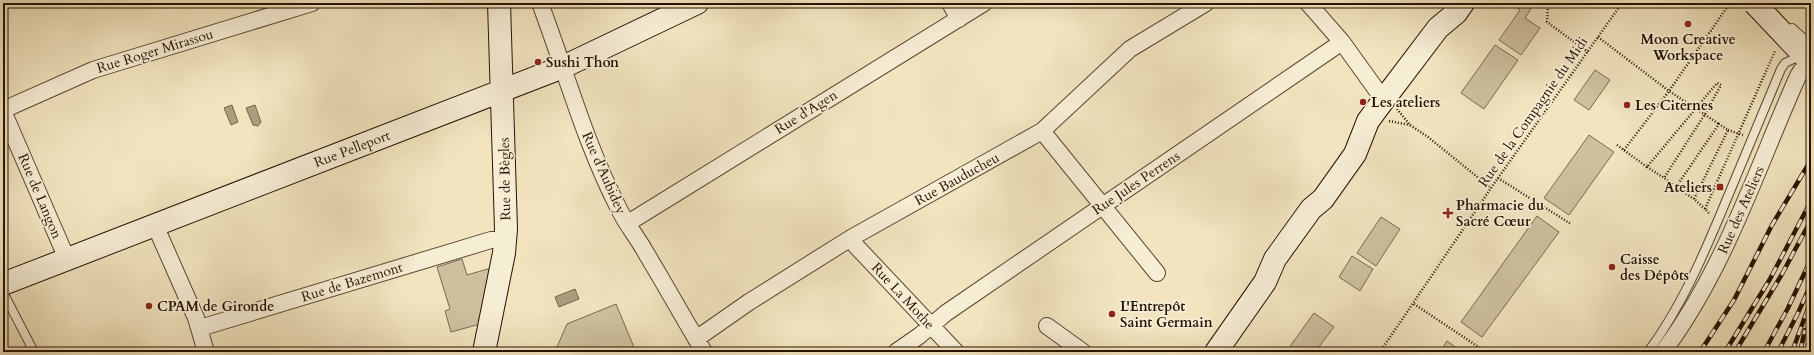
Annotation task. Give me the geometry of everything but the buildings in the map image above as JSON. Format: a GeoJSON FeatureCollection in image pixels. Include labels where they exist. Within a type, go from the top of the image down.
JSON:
{"type":"FeatureCollection","features":[{"type":"Feature","properties":{"kind":"street","name":"Rue Roger Mirassou"},"geometry":{"type":"LineString","coordinates":[[3,110],[93,70],[312,3]]}},
{"type":"Feature","properties":{"kind":"street","name":"Rue de Bègles"},"geometry":{"type":"LineString","coordinates":[[484,352],[504,253],[505,240],[499,3]]}},
{"type":"Feature","properties":{"kind":"street","name":"Rue d'Aubidey"},"geometry":{"type":"LineString","coordinates":[[540,3],[593,153],[619,211],[628,223],[700,345]]}},
{"type":"Feature","properties":{"kind":"street","name":"Rue Pelleport"},"geometry":{"type":"LineString","coordinates":[[3,284],[156,226],[563,67],[696,3]]}},
{"type":"Feature","properties":{"kind":"street"},"geometry":{"type":"LineString","coordinates":[[950,3],[958,19]]}},
{"type":"Feature","properties":{"kind":"street","name":"Rue d'Agen"},"geometry":{"type":"LineString","coordinates":[[628,223],[984,3]]}},
{"type":"Feature","properties":{"kind":"street","name":"Rue Bauducheu"},"geometry":{"type":"LineString","coordinates":[[700,345],[749,302],[851,238],[1042,131],[1130,49],[1206,3]]}},
{"type":"Feature","properties":{"kind":"street"},"geometry":{"type":"LineString","coordinates":[[1308,3],[1342,42],[1378,92],[1385,98]]}},
{"type":"Feature","properties":{"kind":"street"},"geometry":{"type":"LineString","coordinates":[[1216,352],[1265,282],[1274,259],[1310,209],[1323,199],[1355,154],[1368,121],[1438,28],[1456,12],[1463,3]]}},
{"type":"Feature","properties":{"kind":"street"},"geometry":{"type":"LineString","coordinates":[[1759,4],[1780,21],[1809,57]]}},
{"type":"Feature","properties":{"kind":"street","name":"Rue Jules Perrens"},"geometry":{"type":"LineString","coordinates":[[896,352],[946,313],[1342,42]]}},
{"type":"Feature","properties":{"kind":"street","name":"Rue des Ateliers"},"geometry":{"type":"LineString","coordinates":[[1663,352],[1687,317],[1715,268],[1736,224],[1798,76],[1809,57]]}},
{"type":"Feature","properties":{"kind":"street","name":"Rue de Langon"},"geometry":{"type":"LineString","coordinates":[[3,110],[67,260]]}},
{"type":"Feature","properties":{"kind":"street"},"geometry":{"type":"LineString","coordinates":[[1042,131],[1157,273]]}},
{"type":"Feature","properties":{"kind":"street"},"geometry":{"type":"LineString","coordinates":[[156,226],[200,328],[206,352]]}},
{"type":"Feature","properties":{"kind":"street","name":"Rue La Mothe"},"geometry":{"type":"LineString","coordinates":[[851,238],[856,246],[956,352]]}},
{"type":"Feature","properties":{"kind":"street","name":"Rue de Bazemont"},"geometry":{"type":"LineString","coordinates":[[200,328],[491,240],[505,240]]}},
{"type":"Feature","properties":{"kind":"street"},"geometry":{"type":"LineString","coordinates":[[1047,326],[1073,350]]}},
{"type":"Feature","properties":{"kind":"lane"},"geometry":{"type":"LineString","coordinates":[[1648,352],[1682,299],[1699,263],[1753,139],[1780,69],[1785,63],[1809,57]]}},
{"type":"Feature","properties":{"kind":"lane"},"geometry":{"type":"LineString","coordinates":[[3,292],[34,352]]}},
{"type":"Feature","properties":{"kind":"path"},"geometry":{"type":"LineString","coordinates":[[1544,3],[1548,6],[1547,22],[1588,52]]}},
{"type":"Feature","properties":{"kind":"path","name":"Rue de la Compagnie du Midi"},"geometry":{"type":"LineString","coordinates":[[1380,352],[1414,304],[1491,188],[1622,3]]}},
{"type":"Feature","properties":{"kind":"path"},"geometry":{"type":"LineString","coordinates":[[1624,150],[1669,90],[1730,3]]}},
{"type":"Feature","properties":{"kind":"path"},"geometry":{"type":"LineString","coordinates":[[1598,37],[1669,90],[1728,130],[1738,134]]}},
{"type":"Feature","properties":{"kind":"path"},"geometry":{"type":"LineString","coordinates":[[1705,209],[1778,45]]}},
{"type":"Feature","properties":{"kind":"path"},"geometry":{"type":"LineString","coordinates":[[1647,167],[1697,109],[1717,83],[1720,85],[1705,114],[1664,178]]}},
{"type":"Feature","properties":{"kind":"path"},"geometry":{"type":"LineString","coordinates":[[1676,187],[1719,124]]}},
{"type":"Feature","properties":{"kind":"path"},"geometry":{"type":"LineString","coordinates":[[1410,126],[1428,137],[1491,188]]}},
{"type":"Feature","properties":{"kind":"path"},"geometry":{"type":"LineString","coordinates":[[1694,199],[1728,130]]}},
{"type":"Feature","properties":{"kind":"path"},"geometry":{"type":"LineString","coordinates":[[1617,145],[1694,199],[1709,213]]}},
{"type":"Feature","properties":{"kind":"path"},"geometry":{"type":"LineString","coordinates":[[1498,178],[1571,224]]}},
{"type":"Feature","properties":{"kind":"path"},"geometry":{"type":"LineString","coordinates":[[1414,304],[1483,350]]}},
{"type":"Feature","properties":{"kind":"shaded area"},"geometry":{"type":"Polygon","coordinates":[[[1510,3],[1529,3],[1533,6],[1525,18],[1540,28],[1521,55],[1499,40],[1520,10],[1510,3]]]}},
{"type":"Feature","properties":{"kind":"shaded area"},"geometry":{"type":"Polygon","coordinates":[[[1495,45],[1518,60],[1484,109],[1461,93],[1495,45]]]}},
{"type":"Feature","properties":{"kind":"shaded area"},"geometry":{"type":"Polygon","coordinates":[[[1595,70],[1610,80],[1589,110],[1574,100],[1595,70]]]}},
{"type":"Feature","properties":{"kind":"shaded area"},"geometry":{"type":"Polygon","coordinates":[[[232,105],[238,122],[231,125],[224,108],[232,105]]]}},
{"type":"Feature","properties":{"kind":"shaded area"},"geometry":{"type":"Polygon","coordinates":[[[255,105],[261,122],[258,126],[253,125],[246,108],[255,105]]]}},
{"type":"Feature","properties":{"kind":"shaded area"},"geometry":{"type":"Polygon","coordinates":[[[1589,135],[1614,152],[1569,215],[1544,198],[1589,135]]]}},
{"type":"Feature","properties":{"kind":"shaded area"},"geometry":{"type":"Polygon","coordinates":[[[1537,216],[1559,232],[1482,337],[1461,322],[1537,216]]]}},
{"type":"Feature","properties":{"kind":"shaded area"},"geometry":{"type":"Polygon","coordinates":[[[1381,217],[1400,229],[1376,266],[1357,253],[1381,217]]]}},
{"type":"Feature","properties":{"kind":"shaded area"},"geometry":{"type":"Polygon","coordinates":[[[1352,256],[1373,269],[1360,291],[1339,277],[1352,256]]]}},
{"type":"Feature","properties":{"kind":"shaded area"},"geometry":{"type":"Polygon","coordinates":[[[462,259],[467,275],[491,268],[480,324],[451,332],[445,311],[450,309],[437,267],[462,259]]]}},
{"type":"Feature","properties":{"kind":"shaded area"},"geometry":{"type":"Polygon","coordinates":[[[575,289],[579,299],[559,307],[555,297],[575,289]]]}},
{"type":"Feature","properties":{"kind":"shaded area"},"geometry":{"type":"Polygon","coordinates":[[[616,304],[636,352],[546,352],[557,347],[567,324],[616,304]]]}},
{"type":"Feature","properties":{"kind":"shaded area"},"geometry":{"type":"Polygon","coordinates":[[[1314,313],[1334,327],[1315,352],[1286,352],[1314,313]]]}},
{"type":"Feature","properties":{"kind":"shaded area"},"geometry":{"type":"Polygon","coordinates":[[[1447,341],[1462,352],[1440,352],[1447,341]]]}},
{"type":"Feature","properties":{"kind":"railway"},"geometry":{"type":"LineString","coordinates":[[1700,352],[1734,300],[1772,225],[1811,160]]}},
{"type":"Feature","properties":{"kind":"railway"},"geometry":{"type":"LineString","coordinates":[[1725,352],[1770,279],[1811,201]]}},
{"type":"Feature","properties":{"kind":"railway"},"geometry":{"type":"LineString","coordinates":[[1735,352],[1782,274],[1811,220]]}},
{"type":"Feature","properties":{"kind":"railway"},"geometry":{"type":"LineString","coordinates":[[1764,352],[1788,308],[1811,259]]}},
{"type":"Feature","properties":{"kind":"railway"},"geometry":{"type":"LineString","coordinates":[[1778,352],[1811,284]]}},
{"type":"Feature","properties":{"kind":"railway"},"geometry":{"type":"LineString","coordinates":[[1792,352],[1810,303]]}},
{"type":"Feature","properties":{"kind":"railway"},"geometry":{"type":"LineString","coordinates":[[1800,352],[1805,330]]}},
{"type":"Feature","properties":{"kind":"place","name":"Moon Creative Workspace"},"geometry":{"type":"Point","coordinates":[1688,24]}},
{"type":"Feature","properties":{"kind":"place","name":"Sushi Thon"},"geometry":{"type":"Point","coordinates":[538,62]}},
{"type":"Feature","properties":{"kind":"place","name":"Les ateliers"},"geometry":{"type":"Point","coordinates":[1363,102]}},
{"type":"Feature","properties":{"kind":"place","name":"Les Citernes"},"geometry":{"type":"Point","coordinates":[1627,105]}},
{"type":"Feature","properties":{"kind":"place","name":"Ateliers"},"geometry":{"type":"Point","coordinates":[1720,187]}},
{"type":"Feature","properties":{"kind":"place","name":"Pharmacie du Sacré Cœur"},"geometry":{"type":"Point","coordinates":[1448,213]}},
{"type":"Feature","properties":{"kind":"place","name":"Caisse des Dépôts"},"geometry":{"type":"Point","coordinates":[1612,267]}},
{"type":"Feature","properties":{"kind":"place","name":"CPAM de Gironde"},"geometry":{"type":"Point","coordinates":[149,306]}},
{"type":"Feature","properties":{"kind":"place","name":"L'Entrepôt Saint Germain"},"geometry":{"type":"Point","coordinates":[1112,314]}}]}
